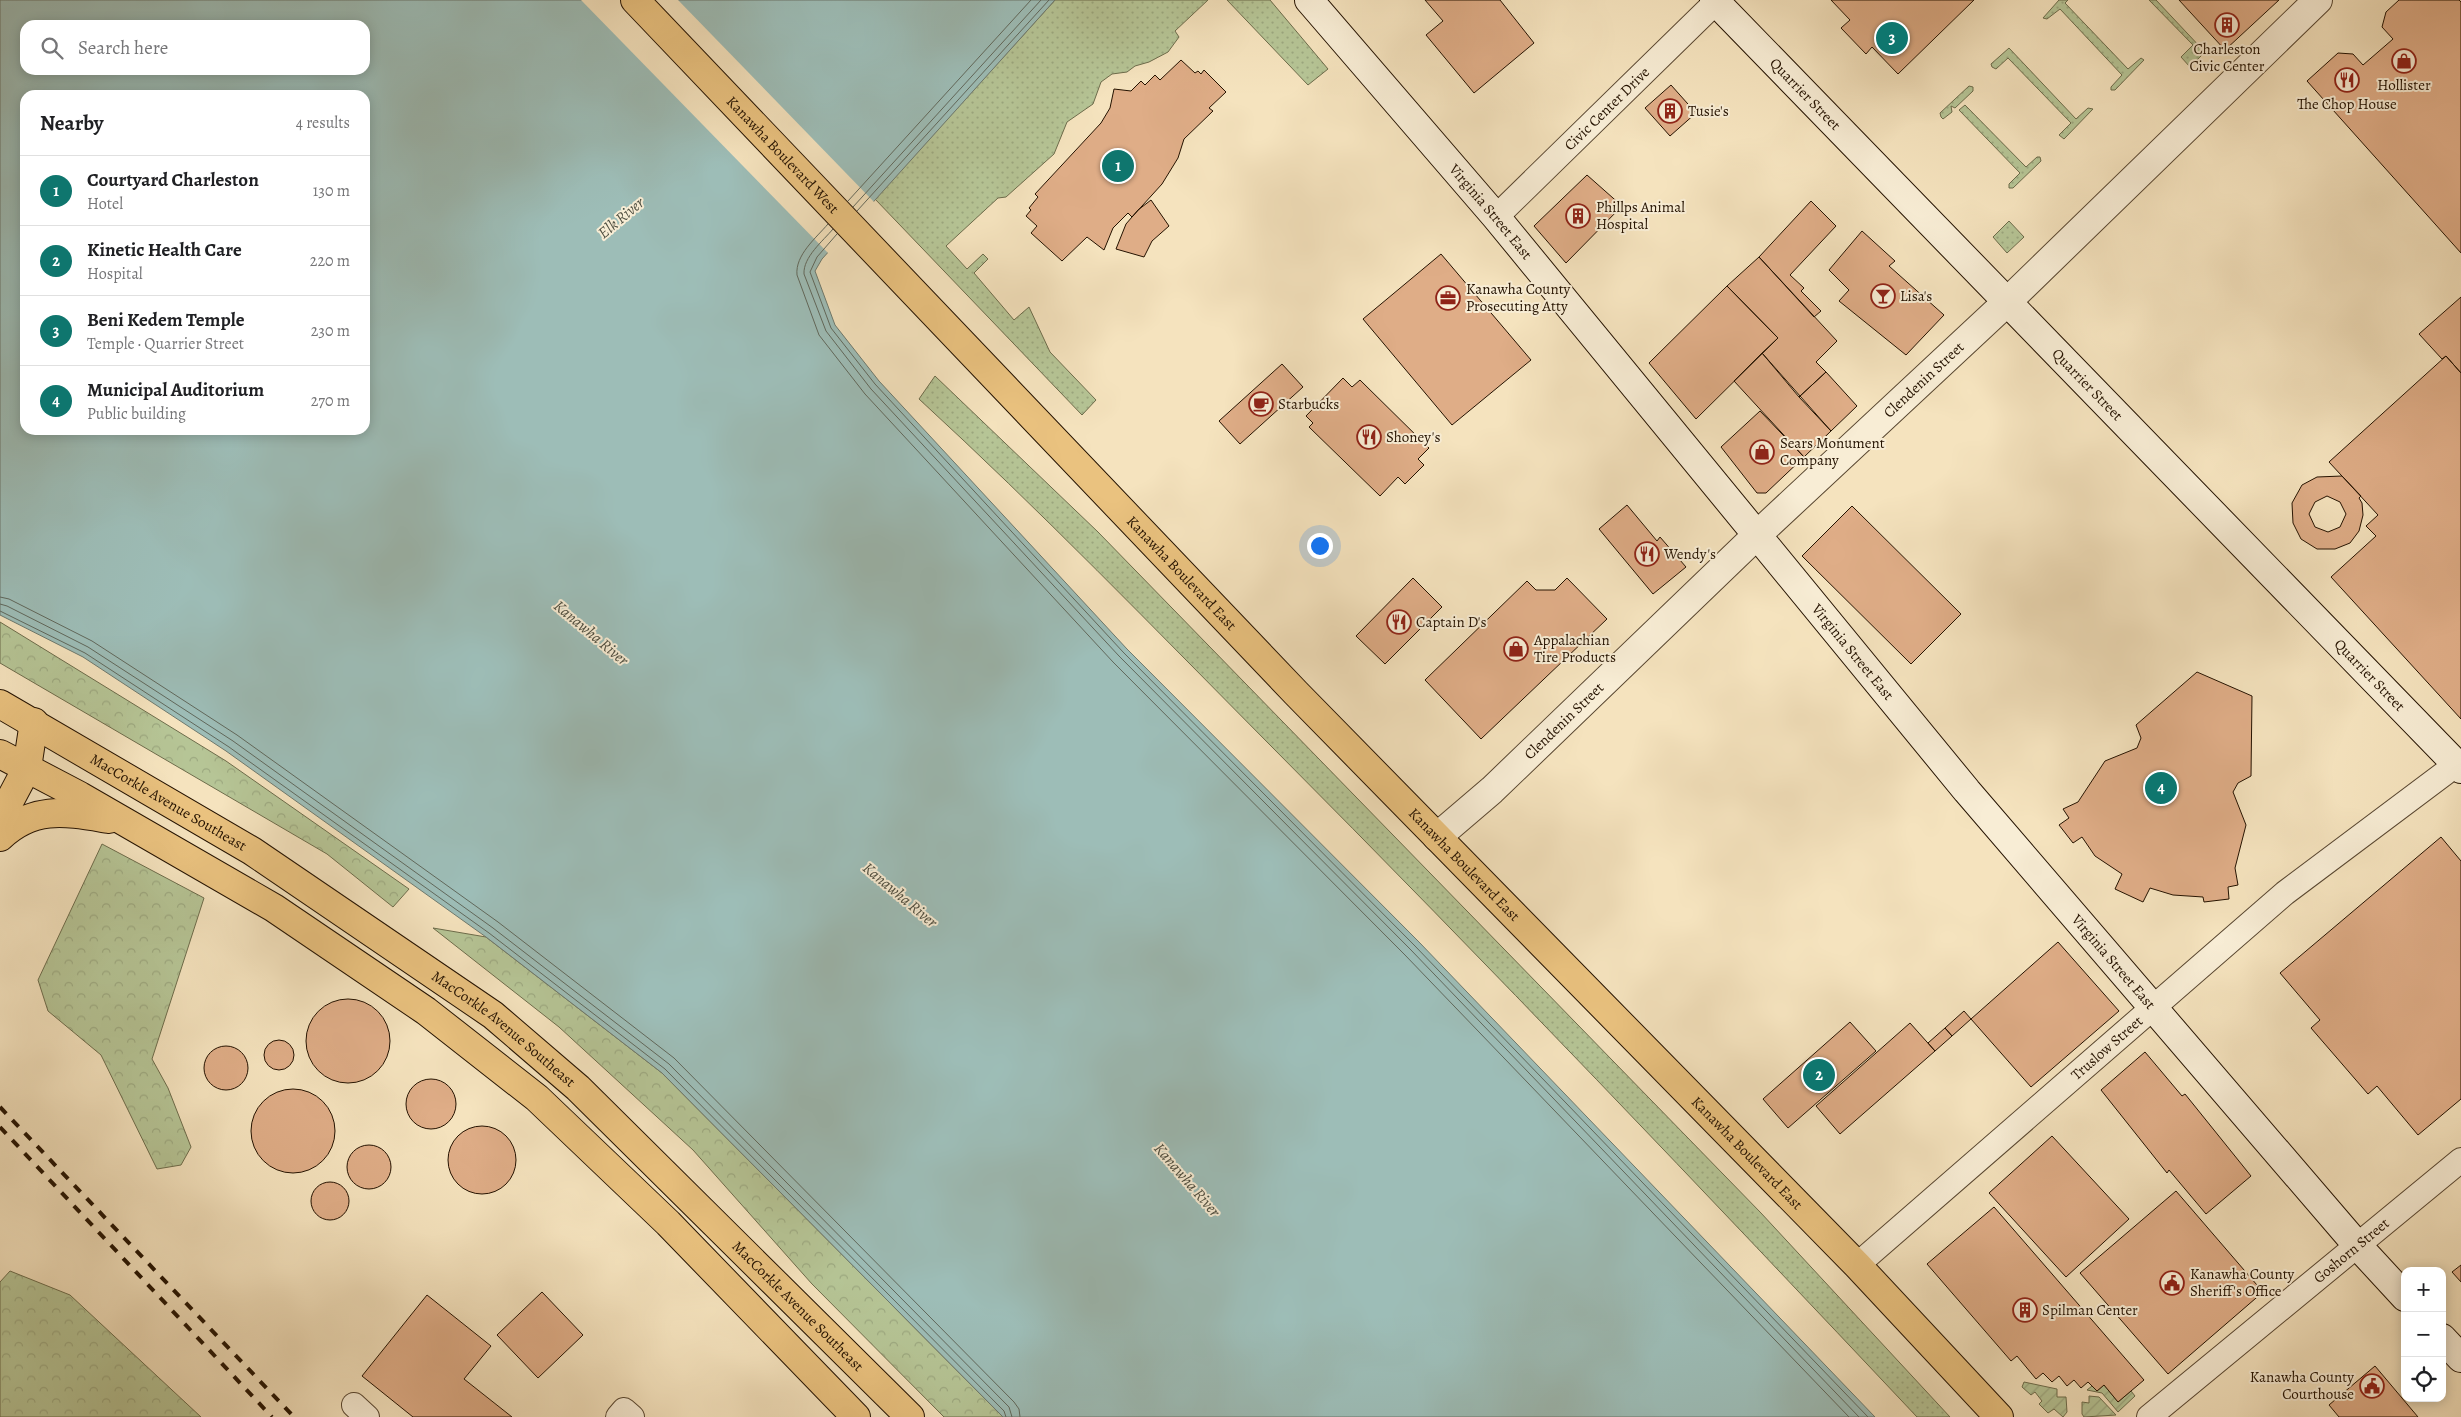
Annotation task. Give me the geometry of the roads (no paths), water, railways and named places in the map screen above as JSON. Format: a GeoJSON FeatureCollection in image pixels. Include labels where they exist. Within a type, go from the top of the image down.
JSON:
{"type":"FeatureCollection","features":[{"type":"Feature","properties":{"kind":"main road","name":"Kanawha Boulevard West"},"geometry":{"type":"LineString","coordinates":[[635,0],[931,310]]}},
{"type":"Feature","properties":{"kind":"main road","name":"Virginia Street East"},"geometry":{"type":"LineString","coordinates":[[1309,0],[1496,217],[1974,798],[2357,1245],[2401,1293]]}},
{"type":"Feature","properties":{"kind":"main road","name":"Clendenin Street"},"geometry":{"type":"LineString","coordinates":[[1437,837],[1492,790],[1757,535],[2007,302],[2318,0]]}},
{"type":"Feature","properties":{"kind":"main road","name":"Quarrier Street"},"geometry":{"type":"LineString","coordinates":[[1716,1],[2459,767]]}},
{"type":"Feature","properties":{"kind":"main road","name":"Kanawha Boulevard East"},"geometry":{"type":"LineString","coordinates":[[931,310],[1296,693],[1857,1265],[1999,1417]]}},
{"type":"Feature","properties":{"kind":"main road","name":"MacCorkle Avenue Southeast"},"geometry":{"type":"LineString","coordinates":[[0,704],[34,722],[252,851],[493,1015],[578,1088],[910,1417]]}},
{"type":"Feature","properties":{"kind":"main road"},"geometry":{"type":"LineString","coordinates":[[0,747],[34,722]]}},
{"type":"Feature","properties":{"kind":"main road"},"geometry":{"type":"LineString","coordinates":[[0,820],[27,768],[34,722]]}},
{"type":"Feature","properties":{"kind":"main road"},"geometry":{"type":"LineString","coordinates":[[0,754],[125,822],[274,908],[426,1011],[537,1098],[668,1223],[856,1417]]}},
{"type":"Feature","properties":{"kind":"main road"},"geometry":{"type":"LineString","coordinates":[[0,837],[28,818],[52,812],[125,822]]}},
{"type":"Feature","properties":{"kind":"main road"},"geometry":{"type":"LineString","coordinates":[[2446,1342],[2461,1358]]}},
{"type":"Feature","properties":{"kind":"street","name":"Civic Center Drive"},"geometry":{"type":"LineString","coordinates":[[1496,217],[1716,1]]}},
{"type":"Feature","properties":{"kind":"street","name":"Truslow Street"},"geometry":{"type":"LineString","coordinates":[[1857,1265],[2285,893],[2459,767]]}},
{"type":"Feature","properties":{"kind":"street","name":"Goshorn Street"},"geometry":{"type":"LineString","coordinates":[[2149,1417],[2461,1160]]}},
{"type":"Feature","properties":{"kind":"water"},"geometry":{"type":"Polygon","coordinates":[[[0,0],[1055,0],[822,259],[815,271],[835,325],[879,381],[1127,649],[1419,942],[1875,1417],[1003,1417],[662,1073],[486,937],[226,751],[83,657],[0,615],[0,0]]]}},
{"type":"Feature","properties":{"kind":"railway"},"geometry":{"type":"LineString","coordinates":[[0,1107],[294,1417]]}},
{"type":"Feature","properties":{"kind":"railway"},"geometry":{"type":"LineString","coordinates":[[0,1127],[272,1417]]}},
{"type":"Feature","properties":{"kind":"place","name":"Charleston Civic Center"},"geometry":{"type":"Point","coordinates":[2227,25]}},
{"type":"Feature","properties":{"kind":"place","name":"Beni Kedem Temple"},"geometry":{"type":"Point","coordinates":[1892,38]}},
{"type":"Feature","properties":{"kind":"place","name":"Hollister"},"geometry":{"type":"Point","coordinates":[2404,61]}},
{"type":"Feature","properties":{"kind":"place","name":"The Chop House"},"geometry":{"type":"Point","coordinates":[2347,80]}},
{"type":"Feature","properties":{"kind":"place","name":"Tusie's"},"geometry":{"type":"Point","coordinates":[1670,111]}},
{"type":"Feature","properties":{"kind":"place","name":"Courtyard Charleston"},"geometry":{"type":"Point","coordinates":[1118,166]}},
{"type":"Feature","properties":{"kind":"place","name":"Phillps Animal Hospital"},"geometry":{"type":"Point","coordinates":[1578,216]}},
{"type":"Feature","properties":{"kind":"place","name":"Lisa's"},"geometry":{"type":"Point","coordinates":[1883,296]}},
{"type":"Feature","properties":{"kind":"place","name":"Kanawha County Prosecuting Atty"},"geometry":{"type":"Point","coordinates":[1448,298]}},
{"type":"Feature","properties":{"kind":"place","name":"Starbucks"},"geometry":{"type":"Point","coordinates":[1261,404]}},
{"type":"Feature","properties":{"kind":"place","name":"Shoney's"},"geometry":{"type":"Point","coordinates":[1369,437]}},
{"type":"Feature","properties":{"kind":"place","name":"Sears Monument Company"},"geometry":{"type":"Point","coordinates":[1762,452]}},
{"type":"Feature","properties":{"kind":"place","name":"Wendy's"},"geometry":{"type":"Point","coordinates":[1647,554]}},
{"type":"Feature","properties":{"kind":"place","name":"Captain D's"},"geometry":{"type":"Point","coordinates":[1399,622]}},
{"type":"Feature","properties":{"kind":"place","name":"Appalachian Tire Products"},"geometry":{"type":"Point","coordinates":[1516,649]}},
{"type":"Feature","properties":{"kind":"place","name":"Municipal Auditorium"},"geometry":{"type":"Point","coordinates":[2161,788]}},
{"type":"Feature","properties":{"kind":"place","name":"Kinetic Health Care"},"geometry":{"type":"Point","coordinates":[1819,1075]}},
{"type":"Feature","properties":{"kind":"place","name":"Kanawha County Sheriff's Office"},"geometry":{"type":"Point","coordinates":[2172,1283]}},
{"type":"Feature","properties":{"kind":"place","name":"Spilman Center"},"geometry":{"type":"Point","coordinates":[2025,1310]}},
{"type":"Feature","properties":{"kind":"place","name":"Kanawha County Courthouse"},"geometry":{"type":"Point","coordinates":[2372,1386]}},
{"type":"Feature","properties":{"kind":"water label","name":"Elk River"},"geometry":{"type":"Point","coordinates":[621,218]}},
{"type":"Feature","properties":{"kind":"water label","name":"Kanawha River"},"geometry":{"type":"Point","coordinates":[591,633]}},
{"type":"Feature","properties":{"kind":"water label","name":"Kanawha River"},"geometry":{"type":"Point","coordinates":[900,895]}},
{"type":"Feature","properties":{"kind":"water label","name":"Kanawha River"},"geometry":{"type":"Point","coordinates":[1187,1180]}}]}
